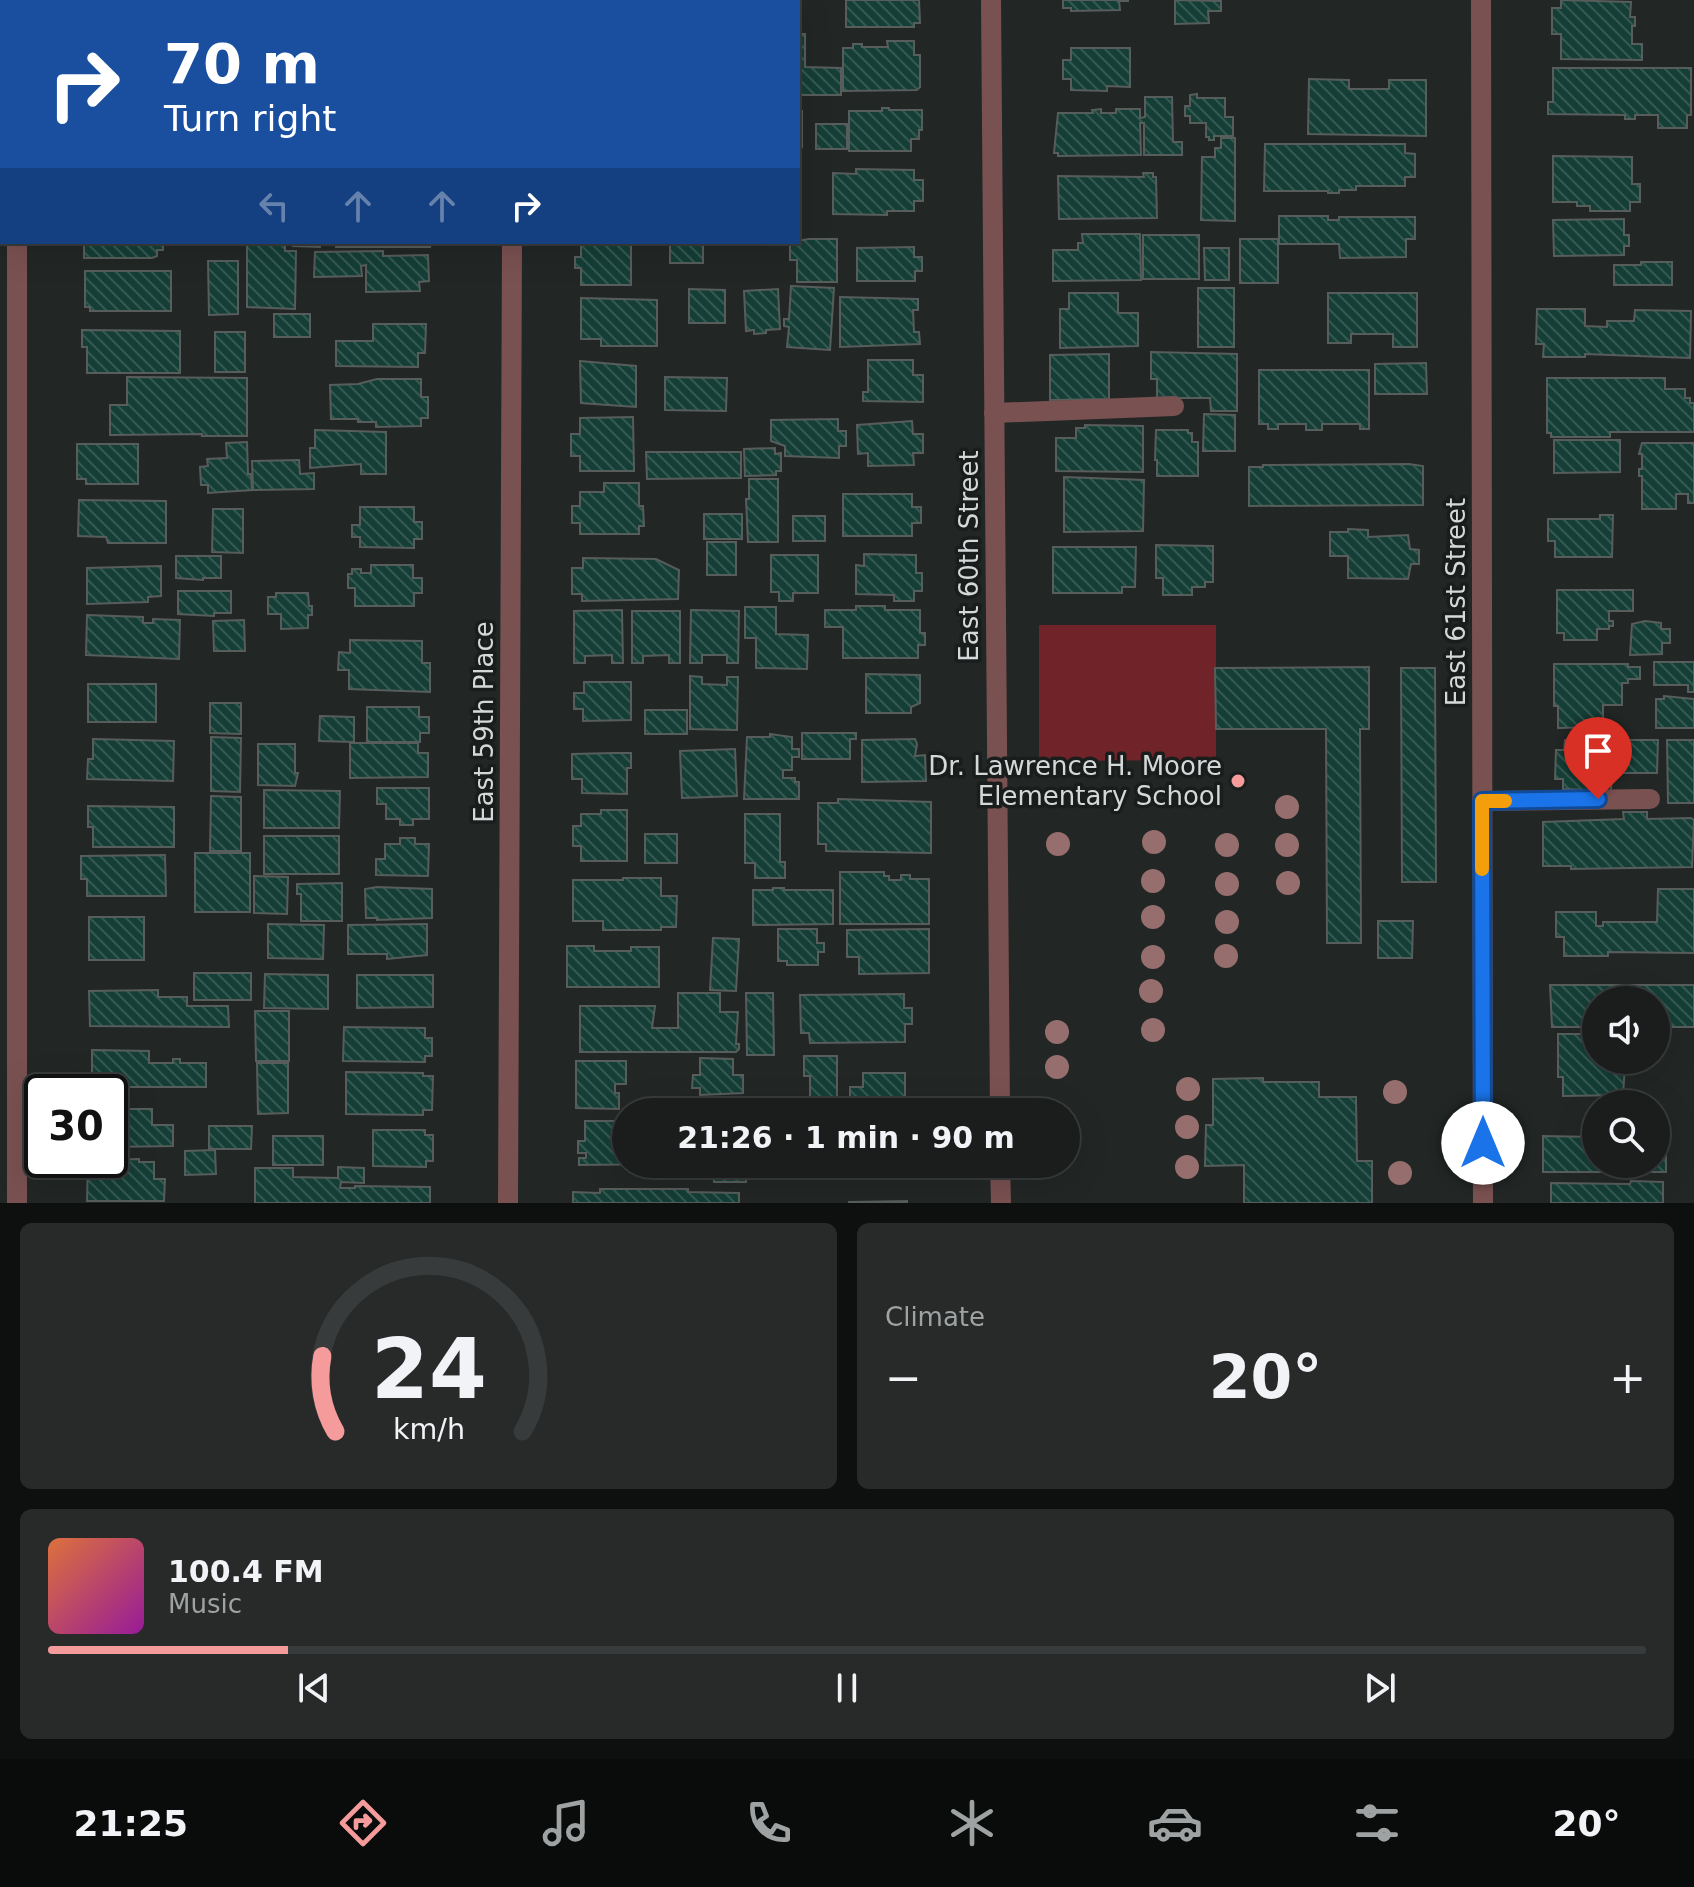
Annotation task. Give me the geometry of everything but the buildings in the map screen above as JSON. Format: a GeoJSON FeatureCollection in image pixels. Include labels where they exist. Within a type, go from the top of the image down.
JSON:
{"type":"FeatureCollection","features":[{"type":"Feature","properties":{"kind":"street","name":"East 60th Street"},"geometry":{"type":"LineString","coordinates":[[991,0],[1000,1098]]}},
{"type":"Feature","properties":{"kind":"street","name":"East 61st Street"},"geometry":{"type":"LineString","coordinates":[[1481,0],[1483,1203]]}},
{"type":"Feature","properties":{"kind":"street"},"geometry":{"type":"LineString","coordinates":[[17,244],[8,609],[17,1203]]}},
{"type":"Feature","properties":{"kind":"street","name":"East 59th Place"},"geometry":{"type":"LineString","coordinates":[[508,1203],[512,244]]}},
{"type":"Feature","properties":{"kind":"street"},"geometry":{"type":"LineString","coordinates":[[994,413],[1174,406]]}},
{"type":"Feature","properties":{"kind":"street"},"geometry":{"type":"LineString","coordinates":[[1482,801],[1650,799]]}},
{"type":"Feature","properties":{"kind":"street"},"geometry":{"type":"LineString","coordinates":[[1000,1178],[1001,1203]]}},
{"type":"Feature","properties":{"kind":"shaded area"},"geometry":{"type":"Polygon","coordinates":[[[1039,625],[1216,625],[1216,760],[1039,761],[1039,625]]]}},
{"type":"Feature","properties":{"kind":"slow traffic"},"geometry":{"type":"LineString","coordinates":[[1482,869],[1482,801],[1505,801]]}},
{"type":"Feature","properties":{"kind":"place","name":"Dr. Lawrence H. Moore Elementary School"},"geometry":{"type":"Point","coordinates":[1238,781]}},
{"type":"Feature","properties":{"kind":"route"},"geometry":{"type":"LineString","coordinates":[[1483,1143],[1482,801],[1598,799]]}}]}
